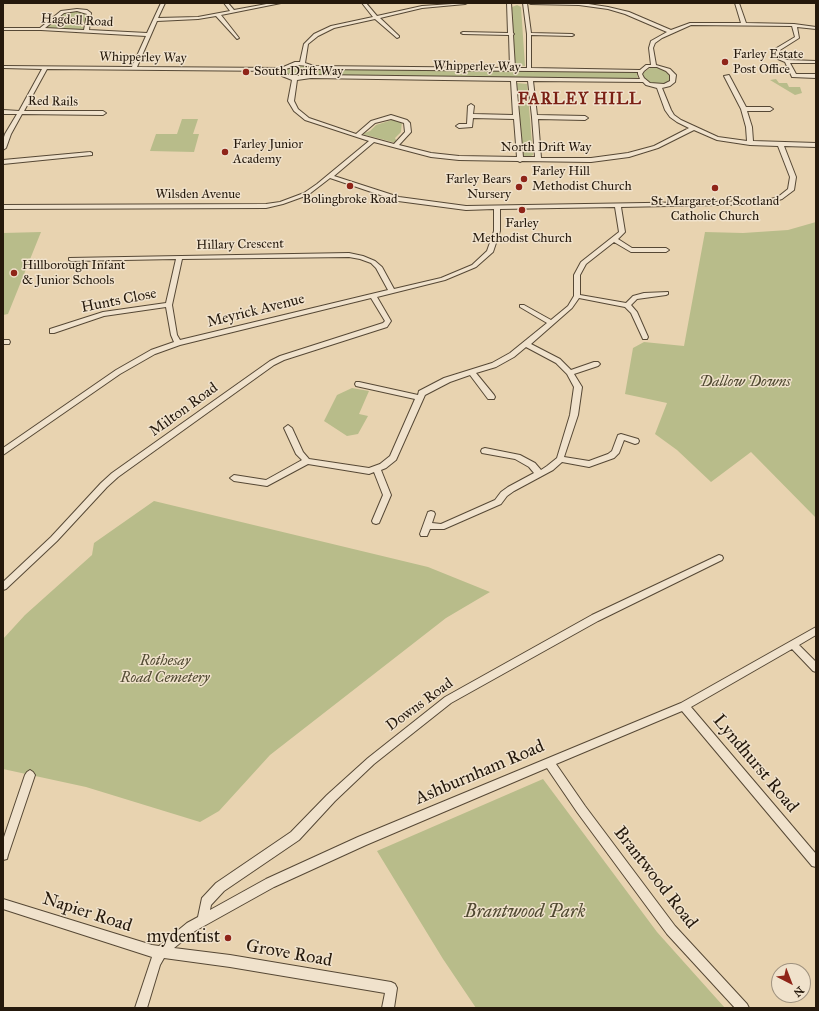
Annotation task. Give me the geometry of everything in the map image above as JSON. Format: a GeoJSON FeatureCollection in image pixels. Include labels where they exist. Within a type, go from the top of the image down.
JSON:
{"type":"FeatureCollection","features":[{"type":"Feature","properties":{"kind":"street"},"geometry":{"type":"LineString","coordinates":[[77,10],[82,3]]}},
{"type":"Feature","properties":{"kind":"street"},"geometry":{"type":"LineString","coordinates":[[134,69],[163,3]]}},
{"type":"Feature","properties":{"kind":"street"},"geometry":{"type":"LineString","coordinates":[[226,3],[233,12]]}},
{"type":"Feature","properties":{"kind":"street"},"geometry":{"type":"LineString","coordinates":[[156,20],[192,19],[279,3]]}},
{"type":"Feature","properties":{"kind":"street"},"geometry":{"type":"LineString","coordinates":[[364,3],[376,17],[397,36]]}},
{"type":"Feature","properties":{"kind":"street"},"geometry":{"type":"LineString","coordinates":[[295,78],[284,75],[283,70],[292,64],[302,63],[306,44],[316,35],[340,25],[422,7],[465,3]]}},
{"type":"Feature","properties":{"kind":"street"},"geometry":{"type":"LineString","coordinates":[[510,3],[513,70]]}},
{"type":"Feature","properties":{"kind":"street"},"geometry":{"type":"LineString","coordinates":[[525,3],[529,34],[529,70]]}},
{"type":"Feature","properties":{"kind":"street"},"geometry":{"type":"LineString","coordinates":[[531,3],[589,4],[627,13],[671,32]]}},
{"type":"Feature","properties":{"kind":"street"},"geometry":{"type":"LineString","coordinates":[[737,3],[744,24]]}},
{"type":"Feature","properties":{"kind":"street"},"geometry":{"type":"LineString","coordinates":[[40,29],[63,12],[77,10],[86,11],[89,14],[87,29],[85,32]]}},
{"type":"Feature","properties":{"kind":"street"},"geometry":{"type":"LineString","coordinates":[[218,15],[237,38]]}},
{"type":"Feature","properties":{"kind":"street"},"geometry":{"type":"LineString","coordinates":[[654,66],[651,44],[655,40],[671,32],[692,24],[794,25],[816,28]]}},
{"type":"Feature","properties":{"kind":"street"},"geometry":{"type":"LineString","coordinates":[[794,25],[797,37],[777,50],[780,59],[787,61],[816,62]]}},
{"type":"Feature","properties":{"kind":"street","name":"Hagdell Road"},"geometry":{"type":"LineString","coordinates":[[3,29],[40,29],[149,35]]}},
{"type":"Feature","properties":{"kind":"street"},"geometry":{"type":"LineString","coordinates":[[463,33],[512,34]]}},
{"type":"Feature","properties":{"kind":"street"},"geometry":{"type":"LineString","coordinates":[[529,34],[572,35]]}},
{"type":"Feature","properties":{"kind":"street"},"geometry":{"type":"LineString","coordinates":[[787,61],[794,76],[816,76]]}},
{"type":"Feature","properties":{"kind":"street","name":"Whipperley Way"},"geometry":{"type":"LineString","coordinates":[[302,63],[313,67],[640,71]]}},
{"type":"Feature","properties":{"kind":"street"},"geometry":{"type":"LineString","coordinates":[[643,81],[640,71],[648,66],[668,70],[673,76],[673,80],[670,83],[659,86],[668,110],[672,116],[679,122],[717,138],[750,143],[816,145]]}},
{"type":"Feature","properties":{"kind":"street"},"geometry":{"type":"LineString","coordinates":[[311,76],[315,71],[313,67]]}},
{"type":"Feature","properties":{"kind":"street","name":"Whipperley Way"},"geometry":{"type":"LineString","coordinates":[[3,68],[283,70]]}},
{"type":"Feature","properties":{"kind":"street"},"geometry":{"type":"LineString","coordinates":[[3,148],[8,134],[19,113],[45,68]]}},
{"type":"Feature","properties":{"kind":"street","name":"Whipperley Way"},"geometry":{"type":"LineString","coordinates":[[295,78],[311,76],[643,81],[659,86]]}},
{"type":"Feature","properties":{"kind":"street"},"geometry":{"type":"LineString","coordinates":[[727,76],[744,109],[749,127],[750,143]]}},
{"type":"Feature","properties":{"kind":"street","name":"North Drift Way"},"geometry":{"type":"LineString","coordinates":[[295,78],[291,101],[296,110],[307,119],[357,136],[431,155],[460,158],[520,160],[591,160],[629,155],[656,147],[693,128]]}},
{"type":"Feature","properties":{"kind":"street"},"geometry":{"type":"LineString","coordinates":[[513,79],[520,160]]}},
{"type":"Feature","properties":{"kind":"street"},"geometry":{"type":"LineString","coordinates":[[530,79],[535,117],[538,160]]}},
{"type":"Feature","properties":{"kind":"street"},"geometry":{"type":"LineString","coordinates":[[459,126],[470,126],[471,106]]}},
{"type":"Feature","properties":{"kind":"street"},"geometry":{"type":"LineString","coordinates":[[744,109],[770,109]]}},
{"type":"Feature","properties":{"kind":"street","name":"Red Rails"},"geometry":{"type":"LineString","coordinates":[[3,112],[103,114]]}},
{"type":"Feature","properties":{"kind":"street"},"geometry":{"type":"LineString","coordinates":[[470,116],[517,116]]}},
{"type":"Feature","properties":{"kind":"street"},"geometry":{"type":"LineString","coordinates":[[357,136],[373,122],[391,117],[407,123],[408,132],[395,146]]}},
{"type":"Feature","properties":{"kind":"street"},"geometry":{"type":"LineString","coordinates":[[535,117],[585,118]]}},
{"type":"Feature","properties":{"kind":"street","name":"Wilsden Avenue"},"geometry":{"type":"LineString","coordinates":[[3,207],[266,206],[281,203],[300,196],[319,185],[373,140]]}},
{"type":"Feature","properties":{"kind":"street"},"geometry":{"type":"LineString","coordinates":[[329,176],[405,200],[454,207],[764,203],[780,198],[791,190],[794,177],[781,145]]}},
{"type":"Feature","properties":{"kind":"street"},"geometry":{"type":"LineString","coordinates":[[3,162],[90,154]]}},
{"type":"Feature","properties":{"kind":"street"},"geometry":{"type":"LineString","coordinates":[[288,428],[300,454],[307,461],[360,471],[377,469],[393,458],[422,393],[429,388],[447,380],[494,365],[512,355],[552,324],[570,307],[577,296],[577,275],[583,263],[595,252],[614,240],[622,232],[618,206]]}},
{"type":"Feature","properties":{"kind":"street","name":"Meyrick Avenue"},"geometry":{"type":"LineString","coordinates":[[3,452],[136,360],[153,352],[178,343],[443,279],[462,272],[484,259],[490,252],[497,231],[497,207]]}},
{"type":"Feature","properties":{"kind":"street"},"geometry":{"type":"LineString","coordinates":[[614,240],[631,250],[666,250]]}},
{"type":"Feature","properties":{"kind":"street","name":"Hillary Crescent"},"geometry":{"type":"LineString","coordinates":[[71,259],[349,255],[361,257],[373,262],[379,267],[392,291]]}},
{"type":"Feature","properties":{"kind":"street"},"geometry":{"type":"LineString","coordinates":[[178,343],[174,335],[169,305],[179,258]]}},
{"type":"Feature","properties":{"kind":"street"},"geometry":{"type":"LineString","coordinates":[[626,305],[635,297],[666,293]]}},
{"type":"Feature","properties":{"kind":"street","name":"Milton Road"},"geometry":{"type":"LineString","coordinates":[[3,587],[54,539],[115,475],[272,364],[282,358],[385,325],[388,321],[373,296]]}},
{"type":"Feature","properties":{"kind":"street"},"geometry":{"type":"LineString","coordinates":[[577,296],[626,305],[634,312],[645,337]]}},
{"type":"Feature","properties":{"kind":"street","name":"Hunts Close"},"geometry":{"type":"LineString","coordinates":[[52,332],[103,314],[169,305]]}},
{"type":"Feature","properties":{"kind":"street"},"geometry":{"type":"LineString","coordinates":[[522,306],[552,324]]}},
{"type":"Feature","properties":{"kind":"street"},"geometry":{"type":"LineString","coordinates":[[427,526],[440,527],[498,502],[504,494],[511,489],[556,464],[560,458],[574,415],[579,392],[578,387],[570,374],[558,361],[526,344]]}},
{"type":"Feature","properties":{"kind":"street"},"geometry":{"type":"LineString","coordinates":[[570,374],[596,364]]}},
{"type":"Feature","properties":{"kind":"street"},"geometry":{"type":"LineString","coordinates":[[471,372],[492,397]]}},
{"type":"Feature","properties":{"kind":"street"},"geometry":{"type":"LineString","coordinates":[[359,384],[420,398]]}},
{"type":"Feature","properties":{"kind":"street"},"geometry":{"type":"LineString","coordinates":[[560,458],[588,464],[611,456],[615,453],[621,437],[635,441]]}},
{"type":"Feature","properties":{"kind":"street"},"geometry":{"type":"LineString","coordinates":[[485,451],[517,457],[532,465],[540,474]]}},
{"type":"Feature","properties":{"kind":"street"},"geometry":{"type":"LineString","coordinates":[[234,478],[267,483],[307,461]]}},
{"type":"Feature","properties":{"kind":"street"},"geometry":{"type":"LineString","coordinates":[[376,521],[387,495],[377,469]]}},
{"type":"Feature","properties":{"kind":"street"},"geometry":{"type":"LineString","coordinates":[[424,534],[431,514]]}},
{"type":"Feature","properties":{"kind":"street","name":"Downs Road"},"geometry":{"type":"LineString","coordinates":[[203,920],[206,902],[220,888],[294,836],[331,798],[371,761],[448,700],[595,618],[720,558]]}},
{"type":"Feature","properties":{"kind":"street","name":"Ashburnham Road"},"geometry":{"type":"LineString","coordinates":[[161,952],[191,927],[270,883],[362,841],[684,706],[816,631]]}},
{"type":"Feature","properties":{"kind":"street"},"geometry":{"type":"LineString","coordinates":[[793,645],[816,668]]}},
{"type":"Feature","properties":{"kind":"street","name":"Lyndhurst Road"},"geometry":{"type":"LineString","coordinates":[[684,706],[816,862]]}},
{"type":"Feature","properties":{"kind":"street","name":"Brantwood Road"},"geometry":{"type":"LineString","coordinates":[[549,762],[580,809],[671,930],[743,1008]]}},
{"type":"Feature","properties":{"kind":"street"},"geometry":{"type":"LineString","coordinates":[[3,855],[30,775]]}},
{"type":"Feature","properties":{"kind":"street","name":"Napier Road"},"geometry":{"type":"LineString","coordinates":[[3,904],[152,951],[161,952]]}},
{"type":"Feature","properties":{"kind":"street"},"geometry":{"type":"LineString","coordinates":[[141,1008],[155,963],[161,952]]}},
{"type":"Feature","properties":{"kind":"street","name":"Grove Road"},"geometry":{"type":"LineString","coordinates":[[161,952],[230,961],[391,988],[388,1008]]}},
{"type":"Feature","properties":{"kind":"green space"},"geometry":{"type":"Polygon","coordinates":[[[517,5],[521,7],[525,66],[515,65],[512,7],[517,5]]]}},
{"type":"Feature","properties":{"kind":"green space"},"geometry":{"type":"Polygon","coordinates":[[[85,11],[87,14],[86,21],[82,22],[81,27],[86,27],[85,29],[46,28],[48,25],[52,25],[58,21],[54,20],[64,12],[85,11]]]}},
{"type":"Feature","properties":{"kind":"green space"},"geometry":{"type":"Polygon","coordinates":[[[295,65],[308,66],[312,69],[312,72],[308,76],[298,78],[286,75],[285,70],[295,65]]]}},
{"type":"Feature","properties":{"kind":"green space"},"geometry":{"type":"Polygon","coordinates":[[[320,68],[637,72],[638,80],[320,76],[318,74],[320,68]]]}},
{"type":"Feature","properties":{"kind":"green space"},"geometry":{"type":"Polygon","coordinates":[[[650,68],[660,68],[665,71],[670,75],[670,80],[662,85],[647,81],[644,78],[643,73],[650,68]]]}},
{"type":"Feature","properties":{"kind":"green space"},"geometry":{"type":"Polygon","coordinates":[[[776,79],[779,83],[787,83],[789,87],[800,87],[802,93],[795,95],[770,80],[776,79]]]}},
{"type":"Feature","properties":{"kind":"green space"},"geometry":{"type":"Polygon","coordinates":[[[517,83],[527,84],[533,155],[529,157],[521,155],[517,83]]]}},
{"type":"Feature","properties":{"kind":"green space"},"geometry":{"type":"Polygon","coordinates":[[[182,119],[198,119],[193,134],[199,134],[194,152],[150,151],[156,134],[177,134],[182,119]]]}},
{"type":"Feature","properties":{"kind":"green space"},"geometry":{"type":"Polygon","coordinates":[[[395,119],[402,121],[401,132],[395,138],[396,143],[362,134],[370,131],[376,125],[395,119]]]}},
{"type":"Feature","properties":{"kind":"green space","name":"Dallow Downs"},"geometry":{"type":"Polygon","coordinates":[[[816,222],[816,518],[751,452],[711,482],[677,450],[655,434],[667,403],[625,394],[633,348],[644,342],[684,346],[705,232],[743,233],[788,230],[816,222]]]}},
{"type":"Feature","properties":{"kind":"green space","name":"Hillborough Infant & Junior Schools"},"geometry":{"type":"Polygon","coordinates":[[[41,232],[8,314],[3,315],[3,233],[41,232]]]}},
{"type":"Feature","properties":{"kind":"green space"},"geometry":{"type":"Polygon","coordinates":[[[352,388],[369,391],[359,414],[368,416],[358,434],[347,436],[324,421],[337,395],[352,388]]]}},
{"type":"Feature","properties":{"kind":"green space","name":"Rothesay Road Cemetery"},"geometry":{"type":"Polygon","coordinates":[[[154,501],[428,567],[490,592],[446,618],[270,755],[219,811],[200,822],[86,787],[3,769],[3,639],[25,615],[92,555],[94,543],[154,501]]]}},
{"type":"Feature","properties":{"kind":"green space","name":"Brantwood Park"},"geometry":{"type":"Polygon","coordinates":[[[543,779],[657,932],[725,1008],[476,1008],[443,959],[377,851],[543,779]]]}},
{"type":"Feature","properties":{"kind":"place","name":"Farley Estate Post Office"},"geometry":{"type":"Point","coordinates":[725,62]}},
{"type":"Feature","properties":{"kind":"place","name":"South Drift Way"},"geometry":{"type":"Point","coordinates":[246,72]}},
{"type":"Feature","properties":{"kind":"place","name":"Farley Junior Academy"},"geometry":{"type":"Point","coordinates":[225,152]}},
{"type":"Feature","properties":{"kind":"place","name":"Farley Hill Methodist Church"},"geometry":{"type":"Point","coordinates":[524,179]}},
{"type":"Feature","properties":{"kind":"place","name":"Bolingbroke Road"},"geometry":{"type":"Point","coordinates":[350,186]}},
{"type":"Feature","properties":{"kind":"place","name":"Farley Bears Nursery"},"geometry":{"type":"Point","coordinates":[519,187]}},
{"type":"Feature","properties":{"kind":"place","name":"St Margaret of Scotland Catholic Church"},"geometry":{"type":"Point","coordinates":[715,188]}},
{"type":"Feature","properties":{"kind":"place","name":"Farley Methodist Church"},"geometry":{"type":"Point","coordinates":[522,210]}},
{"type":"Feature","properties":{"kind":"place","name":"Hillborough Infant & Junior Schools"},"geometry":{"type":"Point","coordinates":[14,273]}},
{"type":"Feature","properties":{"kind":"place","name":"mydentist"},"geometry":{"type":"Point","coordinates":[228,938]}},
{"type":"Feature","properties":{"kind":"district","name":"FARLEY HILL"},"geometry":{"type":"Point","coordinates":[580,100]}}]}
